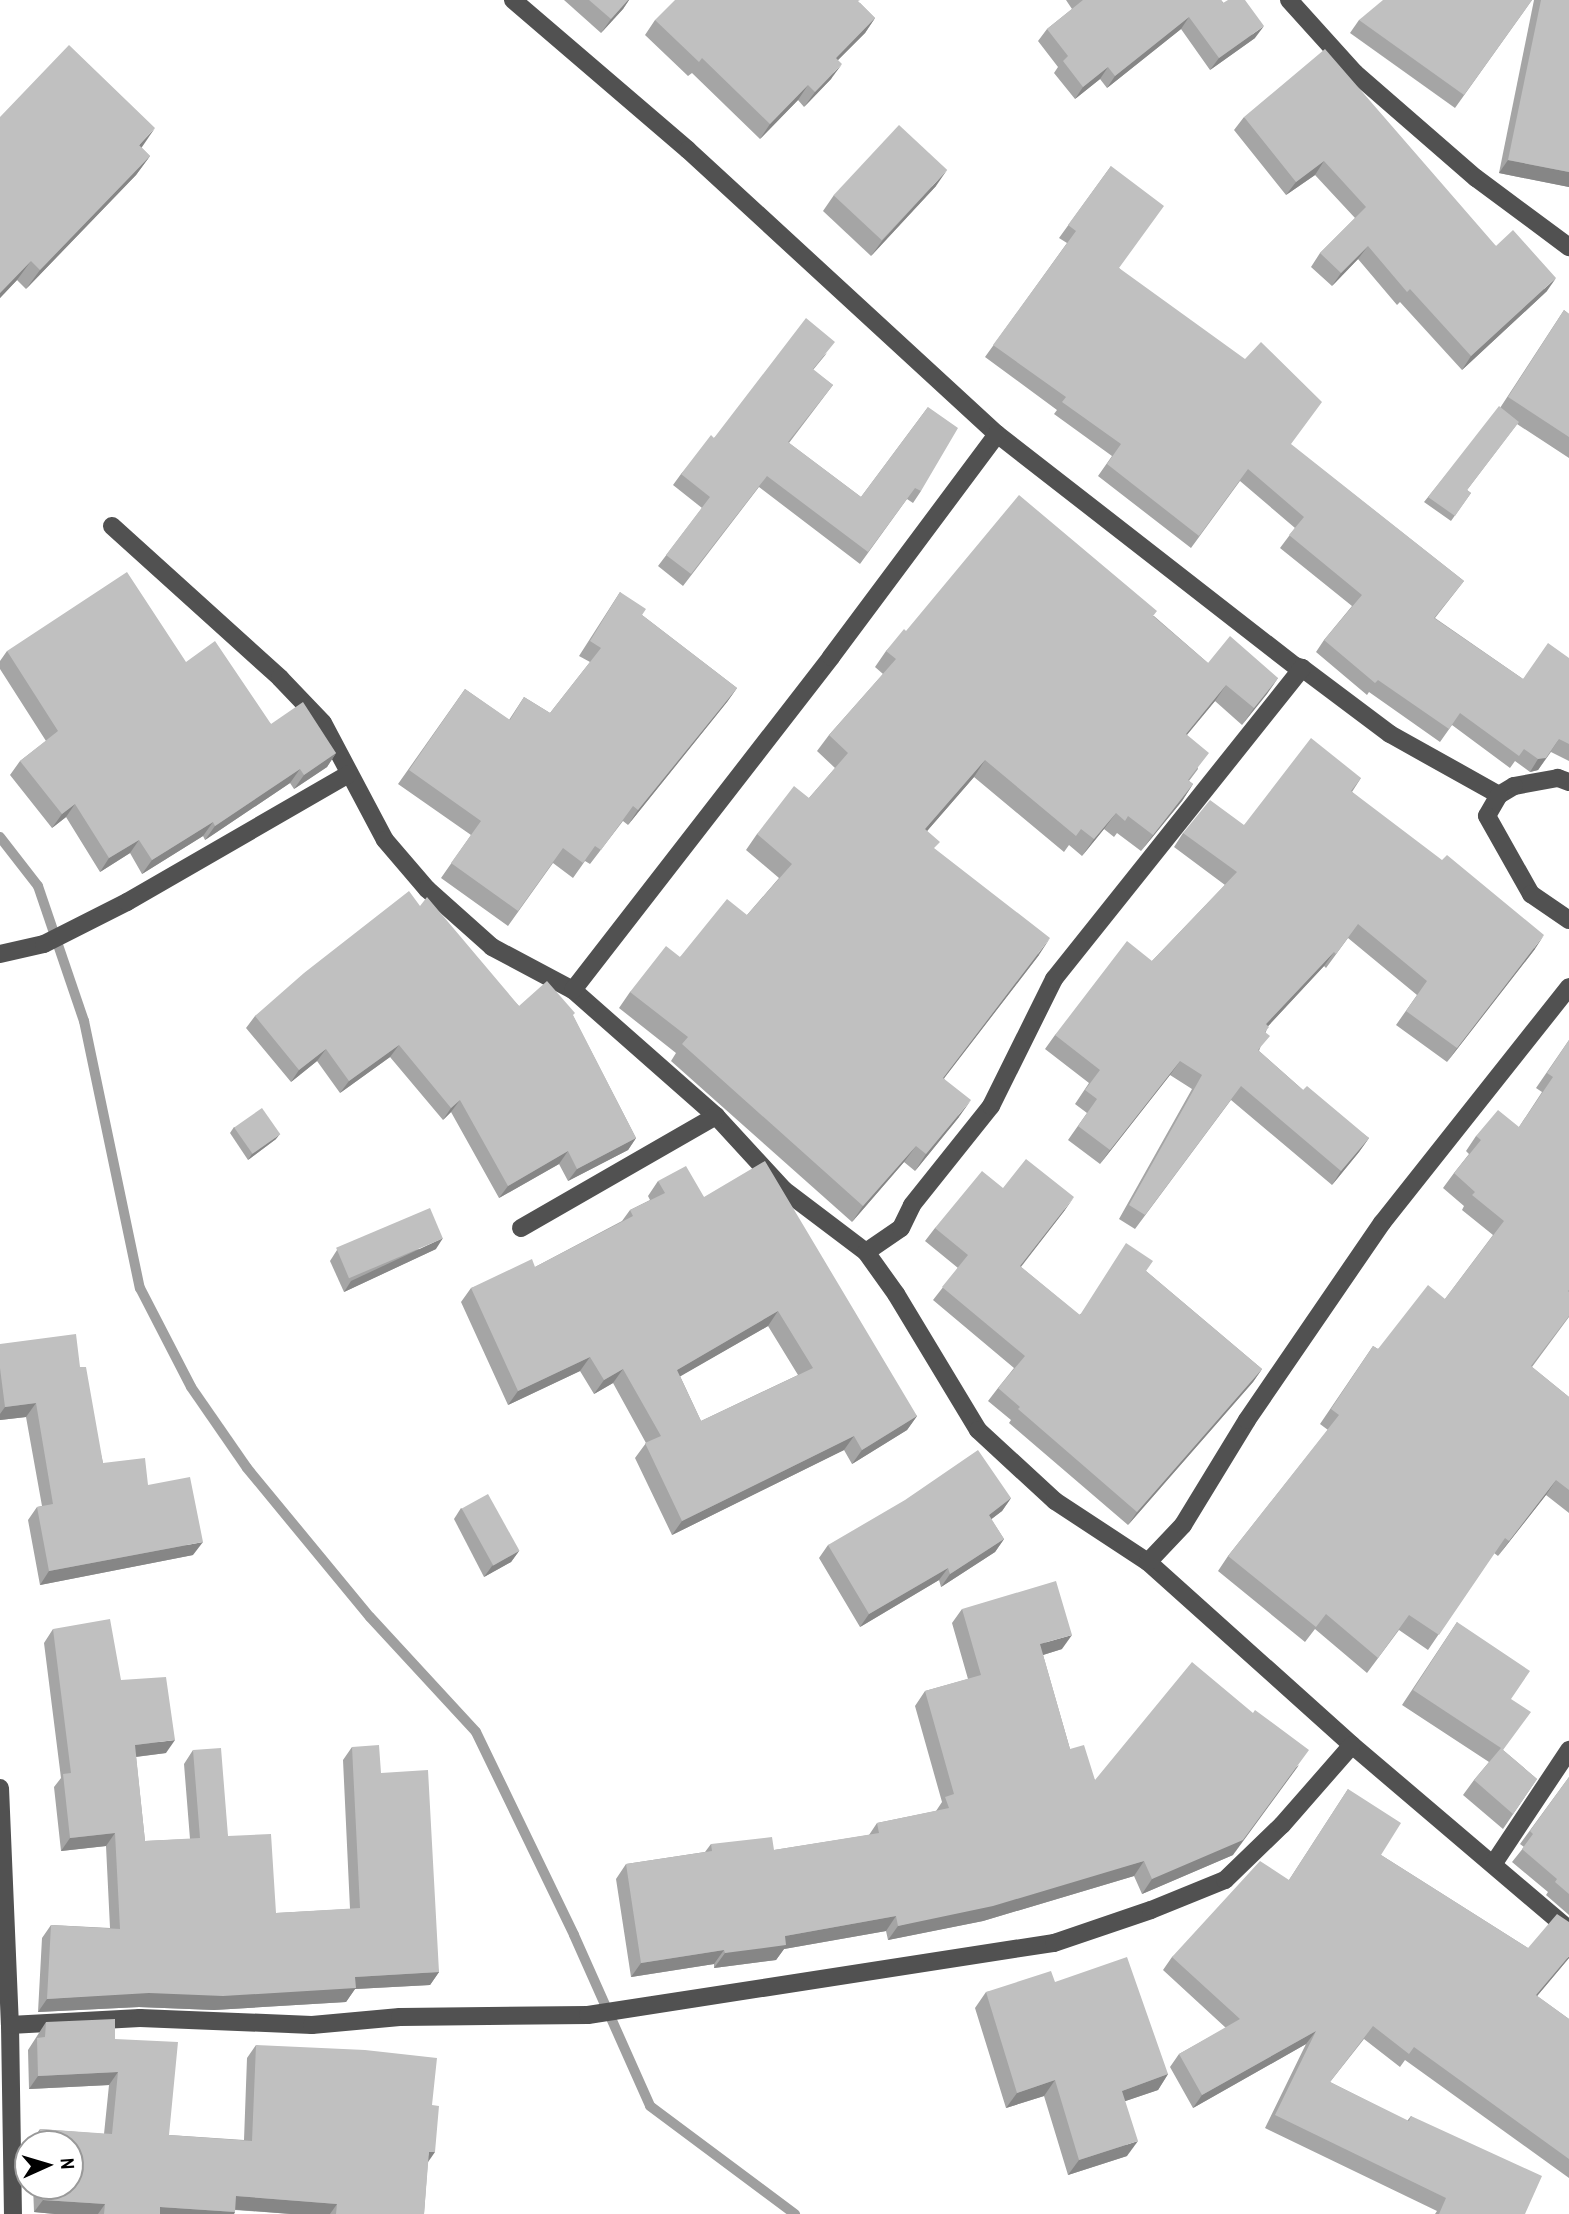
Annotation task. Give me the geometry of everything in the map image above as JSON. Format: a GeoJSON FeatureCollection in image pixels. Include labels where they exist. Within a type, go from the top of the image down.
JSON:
{"type":"FeatureCollection","features":[{"type":"Feature","properties":{"kind":"street"},"geometry":{"type":"LineString","coordinates":[[513,0],[688,150],[997,433],[1295,666],[1302,668],[1391,734],[1499,795]]}},
{"type":"Feature","properties":{"kind":"street"},"geometry":{"type":"LineString","coordinates":[[1289,0],[1355,73],[1476,178],[1569,247]]}},
{"type":"Feature","properties":{"kind":"street"},"geometry":{"type":"LineString","coordinates":[[573,989],[823,668],[997,433]]}},
{"type":"Feature","properties":{"kind":"street"},"geometry":{"type":"LineString","coordinates":[[112,526],[280,678],[323,723],[385,840],[427,889],[492,947],[573,989],[716,1116],[784,1190],[866,1252],[896,1294],[978,1430],[1055,1501],[1148,1562],[1352,1745],[1494,1863],[1569,1930]]}},
{"type":"Feature","properties":{"kind":"street"},"geometry":{"type":"LineString","coordinates":[[866,1252],[901,1228],[912,1205],[991,1107],[1054,979],[1302,668]]}},
{"type":"Feature","properties":{"kind":"street"},"geometry":{"type":"LineString","coordinates":[[0,954],[44,944],[127,902],[349,774]]}},
{"type":"Feature","properties":{"kind":"street"},"geometry":{"type":"LineString","coordinates":[[1569,782],[1558,778],[1514,786],[1499,795],[1487,816],[1531,894],[1569,920]]}},
{"type":"Feature","properties":{"kind":"street"},"geometry":{"type":"LineString","coordinates":[[1148,1562],[1183,1525],[1247,1420],[1382,1223],[1569,987]]}},
{"type":"Feature","properties":{"kind":"street"},"geometry":{"type":"LineString","coordinates":[[521,1228],[716,1116]]}},
{"type":"Feature","properties":{"kind":"street"},"geometry":{"type":"LineString","coordinates":[[10,2025],[140,2018],[312,2025],[400,2017],[588,2015],[1054,1943],[1151,1910],[1225,1880],[1282,1825],[1352,1745]]}},
{"type":"Feature","properties":{"kind":"street"},"geometry":{"type":"LineString","coordinates":[[1494,1863],[1569,1751]]}},
{"type":"Feature","properties":{"kind":"street"},"geometry":{"type":"LineString","coordinates":[[0,1788],[10,2025],[13,2214]]}},
{"type":"Feature","properties":{"kind":"building"},"geometry":{"type":"Polygon","coordinates":[[[589,0],[628,0],[611,19],[589,0]]]}},
{"type":"Feature","properties":{"kind":"building"},"geometry":{"type":"Polygon","coordinates":[[[675,0],[860,0],[858,1],[875,18],[836,58],[842,64],[815,92],[808,85],[770,124],[702,58],[699,62],[655,20],[675,0]]]}},
{"type":"Feature","properties":{"kind":"building"},"geometry":{"type":"Polygon","coordinates":[[[1083,0],[1221,0],[1223,3],[1228,0],[1245,0],[1264,26],[1219,58],[1189,17],[1115,76],[1108,67],[1083,87],[1063,61],[1068,56],[1047,29],[1083,0]]]}},
{"type":"Feature","properties":{"kind":"building"},"geometry":{"type":"Polygon","coordinates":[[[1383,0],[1532,0],[1464,95],[1359,20],[1383,0]]]}},
{"type":"Feature","properties":{"kind":"building"},"geometry":{"type":"Polygon","coordinates":[[[1541,0],[1569,0],[1569,172],[1508,160],[1541,0]]]}},
{"type":"Feature","properties":{"kind":"building"},"geometry":{"type":"Polygon","coordinates":[[[69,45],[155,128],[139,145],[150,156],[40,270],[31,261],[0,293],[0,117],[69,45]]]}},
{"type":"Feature","properties":{"kind":"building"},"geometry":{"type":"Polygon","coordinates":[[[1325,49],[1496,246],[1513,230],[1556,278],[1471,356],[1410,289],[1407,292],[1368,246],[1341,273],[1320,253],[1366,207],[1324,161],[1296,182],[1244,117],[1325,49]]]}},
{"type":"Feature","properties":{"kind":"building"},"geometry":{"type":"Polygon","coordinates":[[[899,125],[947,170],[882,240],[834,195],[899,125]]]}},
{"type":"Feature","properties":{"kind":"building"},"geometry":{"type":"Polygon","coordinates":[[[1111,166],[1164,206],[1119,268],[1245,359],[1261,342],[1322,402],[1291,444],[1464,581],[1434,618],[1523,679],[1548,643],[1569,658],[1569,744],[1559,739],[1546,758],[1538,759],[1524,749],[1519,756],[1460,713],[1449,729],[1378,680],[1375,683],[1324,640],[1362,595],[1289,535],[1304,517],[1248,469],[1199,536],[1107,464],[1121,444],[1062,402],[1066,397],[993,345],[1076,231],[1068,225],[1111,166]]]}},
{"type":"Feature","properties":{"kind":"building"},"geometry":{"type":"Polygon","coordinates":[[[1564,310],[1569,314],[1569,437],[1508,397],[1564,310]]]}},
{"type":"Feature","properties":{"kind":"building"},"geometry":{"type":"Polygon","coordinates":[[[806,318],[835,342],[813,369],[833,385],[788,442],[861,497],[928,407],[958,428],[921,491],[915,488],[868,552],[767,476],[691,574],[666,555],[710,497],[681,474],[711,435],[714,438],[806,318]]]}},
{"type":"Feature","properties":{"kind":"building"},"geometry":{"type":"Polygon","coordinates":[[[1499,406],[1519,422],[1467,490],[1471,493],[1455,516],[1428,497],[1499,406]]]}},
{"type":"Feature","properties":{"kind":"building"},"geometry":{"type":"Polygon","coordinates":[[[1019,495],[1157,611],[1153,616],[1208,663],[1230,636],[1278,678],[1254,708],[1226,685],[1186,734],[1209,753],[1188,780],[1193,784],[1153,835],[1128,816],[1125,821],[1116,813],[1094,839],[1081,829],[1076,836],[985,760],[925,829],[940,842],[934,848],[1050,938],[943,1078],[971,1100],[926,1154],[916,1146],[863,1206],[682,1044],[688,1037],[630,992],[666,946],[680,957],[727,899],[747,915],[792,864],[757,834],[794,786],[809,798],[848,753],[829,735],[896,659],[886,651],[904,629],[906,631],[1019,495]]]}},
{"type":"Feature","properties":{"kind":"building"},"geometry":{"type":"Polygon","coordinates":[[[127,572],[186,662],[215,641],[271,724],[303,702],[336,753],[304,775],[300,769],[215,826],[213,822],[152,860],[139,840],[109,858],[75,804],[62,814],[20,761],[58,731],[7,651],[127,572]]]}},
{"type":"Feature","properties":{"kind":"building"},"geometry":{"type":"Polygon","coordinates":[[[620,592],[646,609],[642,615],[737,688],[638,810],[633,806],[601,850],[595,846],[583,863],[563,848],[518,911],[451,863],[481,821],[409,770],[465,689],[510,720],[524,697],[550,713],[601,648],[590,641],[620,592]]]}},
{"type":"Feature","properties":{"kind":"building"},"geometry":{"type":"Polygon","coordinates":[[[1311,738],[1361,778],[1351,791],[1442,860],[1447,855],[1544,935],[1457,1048],[1406,1011],[1427,981],[1358,924],[1336,954],[1334,952],[1266,1024],[1269,1027],[1265,1032],[1270,1036],[1258,1050],[1303,1090],[1307,1086],[1369,1138],[1341,1171],[1241,1086],[1145,1215],[1129,1205],[1202,1075],[1180,1061],[1110,1150],[1078,1126],[1097,1099],[1085,1090],[1100,1070],[1055,1035],[1127,941],[1152,961],[1237,872],[1183,833],[1210,800],[1244,825],[1311,738]]]}},
{"type":"Feature","properties":{"kind":"building"},"geometry":{"type":"Polygon","coordinates":[[[409,891],[420,906],[427,897],[519,1006],[547,981],[575,1013],[573,1015],[636,1138],[577,1169],[568,1151],[508,1186],[460,1100],[451,1108],[399,1045],[349,1081],[326,1049],[299,1070],[255,1016],[304,973],[409,891]]]}},
{"type":"Feature","properties":{"kind":"building"},"geometry":{"type":"Polygon","coordinates":[[[1569,1040],[1569,1316],[1531,1366],[1569,1397],[1569,1490],[1556,1480],[1509,1541],[1505,1538],[1439,1635],[1409,1615],[1378,1658],[1326,1614],[1316,1627],[1228,1556],[1339,1415],[1331,1409],[1373,1346],[1378,1349],[1428,1285],[1445,1299],[1504,1221],[1472,1195],[1475,1192],[1454,1173],[1481,1140],[1476,1136],[1498,1110],[1519,1127],[1553,1077],[1547,1073],[1569,1040]]]}},
{"type":"Feature","properties":{"kind":"building"},"geometry":{"type":"Polygon","coordinates":[[[262,1108],[280,1134],[253,1154],[234,1128],[262,1108]]]}},
{"type":"Feature","properties":{"kind":"building"},"geometry":{"type":"Polygon","coordinates":[[[1026,1159],[1074,1197],[1020,1266],[1080,1315],[1126,1243],[1153,1261],[1146,1271],[1262,1369],[1137,1512],[1018,1409],[1020,1407],[998,1388],[1025,1356],[942,1287],[968,1255],[935,1228],[982,1171],[1003,1188],[1026,1159]]]}},
{"type":"Feature","properties":{"kind":"building"},"geometry":{"type":"Polygon","coordinates":[[[765,1161],[917,1416],[862,1450],[854,1436],[682,1521],[645,1443],[661,1436],[623,1369],[604,1380],[590,1357],[518,1391],[471,1288],[532,1259],[535,1267],[633,1216],[630,1210],[665,1193],[658,1181],[686,1166],[704,1197],[765,1161]],[[778,1311],[677,1370],[701,1421],[813,1368],[778,1311]]]}},
{"type":"Feature","properties":{"kind":"building"},"geometry":{"type":"Polygon","coordinates":[[[430,1208],[443,1238],[349,1278],[336,1248],[430,1208]]]}},
{"type":"Feature","properties":{"kind":"building"},"geometry":{"type":"Polygon","coordinates":[[[76,1334],[80,1367],[86,1367],[103,1463],[145,1458],[148,1485],[190,1477],[203,1542],[49,1571],[37,1507],[53,1504],[36,1403],[5,1407],[0,1344],[76,1334]]]}},
{"type":"Feature","properties":{"kind":"building"},"geometry":{"type":"Polygon","coordinates":[[[978,1450],[1011,1498],[989,1515],[1004,1539],[950,1574],[948,1568],[869,1614],[828,1545],[905,1500],[978,1450]]]}},
{"type":"Feature","properties":{"kind":"building"},"geometry":{"type":"Polygon","coordinates":[[[488,1494],[520,1551],[493,1565],[462,1509],[488,1494]]]}},
{"type":"Feature","properties":{"kind":"building"},"geometry":{"type":"Polygon","coordinates":[[[1056,1581],[1072,1635],[1040,1644],[1070,1749],[1084,1745],[1095,1780],[1192,1662],[1253,1713],[1255,1710],[1309,1750],[1243,1840],[1152,1879],[1144,1861],[993,1906],[898,1926],[896,1916],[785,1936],[786,1945],[725,1953],[724,1950],[641,1963],[626,1864],[712,1851],[711,1844],[772,1837],[774,1850],[879,1833],[877,1823],[949,1808],[945,1797],[954,1794],[925,1691],[981,1675],[962,1609],[1056,1581]]]}},
{"type":"Feature","properties":{"kind":"building"},"geometry":{"type":"Polygon","coordinates":[[[110,1619],[121,1680],[166,1677],[175,1740],[135,1745],[145,1841],[200,1838],[193,1750],[221,1748],[228,1836],[271,1834],[276,1913],[360,1908],[352,1747],[379,1745],[381,1773],[428,1770],[439,1972],[355,1977],[356,1988],[223,1996],[149,1993],[47,1999],[51,1925],[120,1929],[115,1833],[70,1838],[63,1774],[71,1773],[53,1629],[110,1619]]]}},
{"type":"Feature","properties":{"kind":"building"},"geometry":{"type":"Polygon","coordinates":[[[1457,1622],[1530,1671],[1511,1699],[1531,1712],[1503,1750],[1537,1779],[1513,1814],[1474,1780],[1501,1748],[1413,1690],[1457,1622]]]}},
{"type":"Feature","properties":{"kind":"building"},"geometry":{"type":"Polygon","coordinates":[[[1569,1777],[1569,1894],[1555,1882],[1557,1879],[1522,1849],[1533,1834],[1530,1831],[1569,1777]]]}},
{"type":"Feature","properties":{"kind":"building"},"geometry":{"type":"Polygon","coordinates":[[[1348,1789],[1401,1823],[1381,1855],[1528,1948],[1557,1914],[1569,1922],[1569,1956],[1536,1995],[1569,2019],[1569,2159],[1414,2047],[1409,2054],[1373,2026],[1330,2082],[1409,2121],[1411,2116],[1542,2176],[1525,2214],[1439,2214],[1446,2198],[1275,2115],[1316,2031],[1202,2095],[1179,2054],[1240,2019],[1172,1957],[1260,1861],[1289,1880],[1348,1789]]]}},
{"type":"Feature","properties":{"kind":"building"},"geometry":{"type":"Polygon","coordinates":[[[1127,1957],[1168,2074],[1122,2091],[1138,2141],[1079,2160],[1055,2080],[1017,2093],[986,1992],[1051,1971],[1055,1982],[1127,1957]]]}},
{"type":"Feature","properties":{"kind":"building"},"geometry":{"type":"Polygon","coordinates":[[[115,2019],[115,2039],[178,2042],[169,2135],[252,2141],[256,2045],[365,2050],[437,2058],[432,2105],[439,2106],[435,2152],[429,2152],[424,2214],[336,2214],[337,2204],[236,2196],[235,2212],[160,2207],[160,2214],[104,2214],[105,2204],[43,2200],[84,2200],[84,2132],[112,2134],[118,2072],[38,2076],[37,2038],[45,2037],[46,2022],[115,2019]]]}},
{"type":"Feature","properties":{"kind":"waterway"},"geometry":{"type":"LineString","coordinates":[[0,837],[38,886],[84,1021],[140,1288],[191,1387],[247,1468],[370,1617],[476,1732],[574,1935],[650,2106],[795,2214]]}}]}
